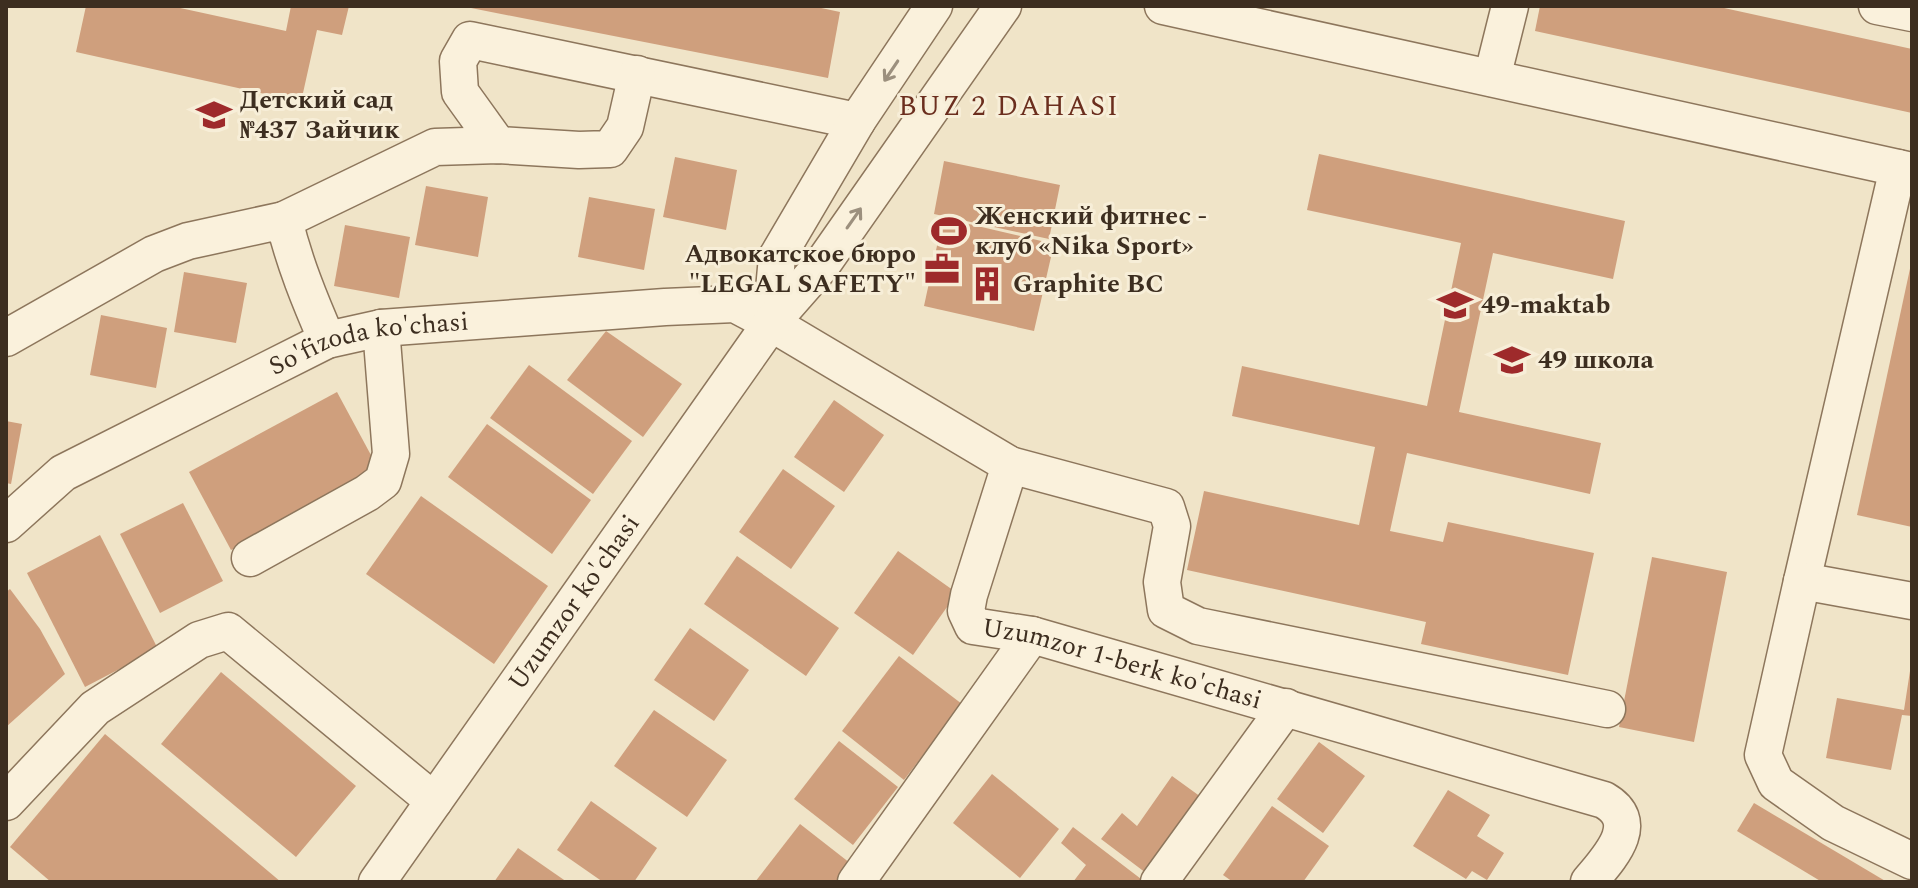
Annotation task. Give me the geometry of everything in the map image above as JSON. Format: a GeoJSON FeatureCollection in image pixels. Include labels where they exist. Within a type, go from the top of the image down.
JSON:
{"type":"FeatureCollection","features":[{"type":"Feature","properties":{"kind":"street","name":"Uzumzor ko'chasi"},"geometry":{"type":"LineString","coordinates":[[771,323],[777,257],[857,121],[934,6]]}},
{"type":"Feature","properties":{"kind":"street","name":"Uzumzor ko'chasi"},"geometry":{"type":"LineString","coordinates":[[377,882],[771,323],[821,266],[1003,6]]}},
{"type":"Feature","properties":{"kind":"street"},"geometry":{"type":"LineString","coordinates":[[1163,6],[1905,170],[1802,581],[1763,755],[1776,783],[1833,823],[1912,861]]}},
{"type":"Feature","properties":{"kind":"street"},"geometry":{"type":"LineString","coordinates":[[1492,78],[1510,6]]}},
{"type":"Feature","properties":{"kind":"street"},"geometry":{"type":"LineString","coordinates":[[1877,6],[1912,13]]}},
{"type":"Feature","properties":{"kind":"street"},"geometry":{"type":"LineString","coordinates":[[498,145],[460,92],[458,61],[470,40],[857,121]]}},
{"type":"Feature","properties":{"kind":"street"},"geometry":{"type":"LineString","coordinates":[[6,338],[154,254],[188,241],[284,220],[435,147],[498,145],[610,149],[625,127],[637,74]]}},
{"type":"Feature","properties":{"kind":"street"},"geometry":{"type":"LineString","coordinates":[[284,220],[304,286],[327,340]]}},
{"type":"Feature","properties":{"kind":"street","name":"So'fizoda ko'chasi"},"geometry":{"type":"LineString","coordinates":[[6,524],[63,473],[327,340],[381,328],[735,304],[771,323]]}},
{"type":"Feature","properties":{"kind":"street"},"geometry":{"type":"LineString","coordinates":[[771,323],[1010,465],[1166,507],[1172,526],[1162,582],[1166,610],[1198,626],[1607,709]]}},
{"type":"Feature","properties":{"kind":"street"},"geometry":{"type":"LineString","coordinates":[[250,558],[383,481],[391,454],[381,328]]}},
{"type":"Feature","properties":{"kind":"street","name":"Uzumzor 1-berk ko'chasi"},"geometry":{"type":"LineString","coordinates":[[1010,465],[969,595],[966,611],[973,626],[1032,635],[1582,792],[1611,803],[1619,815],[1620,839],[1589,882]]}},
{"type":"Feature","properties":{"kind":"street"},"geometry":{"type":"LineString","coordinates":[[1802,581],[1912,601]]}},
{"type":"Feature","properties":{"kind":"street"},"geometry":{"type":"LineString","coordinates":[[6,802],[95,708],[199,640],[228,631],[434,801]]}},
{"type":"Feature","properties":{"kind":"street"},"geometry":{"type":"LineString","coordinates":[[856,882],[1032,635]]}},
{"type":"Feature","properties":{"kind":"street"},"geometry":{"type":"LineString","coordinates":[[1159,882],[1286,707]]}},
{"type":"Feature","properties":{"kind":"building"},"geometry":{"type":"Polygon","coordinates":[[[86,6],[171,6],[286,31],[291,6],[349,6],[342,35],[317,30],[301,102],[76,52],[86,6]]]}},
{"type":"Feature","properties":{"kind":"building"},"geometry":{"type":"Polygon","coordinates":[[[466,6],[812,6],[840,12],[828,78],[466,6]]]}},
{"type":"Feature","properties":{"kind":"building"},"geometry":{"type":"Polygon","coordinates":[[[1540,6],[1715,6],[1912,49],[1912,113],[1535,31],[1540,6]]]}},
{"type":"Feature","properties":{"kind":"building"},"geometry":{"type":"Polygon","coordinates":[[[1319,154],[1625,221],[1613,279],[1493,253],[1459,412],[1601,443],[1590,494],[1407,453],[1390,531],[1443,542],[1448,522],[1594,553],[1568,675],[1421,644],[1426,622],[1187,570],[1204,491],[1359,525],[1375,447],[1232,416],[1242,366],[1427,406],[1461,243],[1307,210],[1319,154]]]}},
{"type":"Feature","properties":{"kind":"building"},"geometry":{"type":"Polygon","coordinates":[[[675,157],[737,170],[726,230],[663,217],[675,157]]]}},
{"type":"Feature","properties":{"kind":"building"},"geometry":{"type":"Polygon","coordinates":[[[944,161],[1060,185],[1049,239],[934,214],[944,161]]]}},
{"type":"Feature","properties":{"kind":"building"},"geometry":{"type":"Polygon","coordinates":[[[426,186],[488,197],[478,257],[415,245],[426,186]]]}},
{"type":"Feature","properties":{"kind":"building"},"geometry":{"type":"Polygon","coordinates":[[[589,197],[655,209],[644,270],[578,257],[589,197]]]}},
{"type":"Feature","properties":{"kind":"building","name":"Graphite BC"},"geometry":{"type":"Polygon","coordinates":[[[943,218],[1054,244],[1034,331],[924,306],[943,218]]]}},
{"type":"Feature","properties":{"kind":"building"},"geometry":{"type":"Polygon","coordinates":[[[345,225],[410,237],[399,298],[334,286],[345,225]]]}},
{"type":"Feature","properties":{"kind":"building"},"geometry":{"type":"Polygon","coordinates":[[[1912,264],[1912,527],[1857,515],[1912,264]]]}},
{"type":"Feature","properties":{"kind":"building"},"geometry":{"type":"Polygon","coordinates":[[[184,272],[247,283],[236,343],[174,332],[184,272]]]}},
{"type":"Feature","properties":{"kind":"building"},"geometry":{"type":"Polygon","coordinates":[[[101,315],[167,328],[156,388],[90,375],[101,315]]]}},
{"type":"Feature","properties":{"kind":"building"},"geometry":{"type":"Polygon","coordinates":[[[606,331],[682,384],[643,437],[567,380],[606,331]]]}},
{"type":"Feature","properties":{"kind":"building"},"geometry":{"type":"Polygon","coordinates":[[[529,365],[632,441],[593,494],[490,418],[529,365]]]}},
{"type":"Feature","properties":{"kind":"building"},"geometry":{"type":"Polygon","coordinates":[[[337,392],[379,470],[231,550],[189,472],[337,392]]]}},
{"type":"Feature","properties":{"kind":"building"},"geometry":{"type":"Polygon","coordinates":[[[834,400],[884,435],[844,492],[794,457],[834,400]]]}},
{"type":"Feature","properties":{"kind":"building"},"geometry":{"type":"Polygon","coordinates":[[[6,421],[22,424],[11,484],[6,483],[6,421]]]}},
{"type":"Feature","properties":{"kind":"building"},"geometry":{"type":"Polygon","coordinates":[[[487,424],[591,500],[552,554],[448,477],[487,424]]]}},
{"type":"Feature","properties":{"kind":"building"},"geometry":{"type":"Polygon","coordinates":[[[783,469],[835,506],[791,569],[739,532],[783,469]]]}},
{"type":"Feature","properties":{"kind":"building"},"geometry":{"type":"Polygon","coordinates":[[[421,496],[548,586],[494,664],[366,574],[421,496]]]}},
{"type":"Feature","properties":{"kind":"building"},"geometry":{"type":"Polygon","coordinates":[[[183,503],[223,581],[160,613],[120,534],[183,503]]]}},
{"type":"Feature","properties":{"kind":"building"},"geometry":{"type":"Polygon","coordinates":[[[100,535],[158,649],[85,687],[27,573],[100,535]]]}},
{"type":"Feature","properties":{"kind":"building"},"geometry":{"type":"Polygon","coordinates":[[[898,551],[957,593],[913,655],[854,613],[898,551]]]}},
{"type":"Feature","properties":{"kind":"building"},"geometry":{"type":"Polygon","coordinates":[[[737,556],[839,628],[806,676],[704,604],[737,556]]]}},
{"type":"Feature","properties":{"kind":"building"},"geometry":{"type":"Polygon","coordinates":[[[1652,557],[1727,572],[1694,742],[1619,727],[1652,557]]]}},
{"type":"Feature","properties":{"kind":"building"},"geometry":{"type":"Polygon","coordinates":[[[10,589],[40,629],[65,674],[6,727],[6,592],[10,589]]]}},
{"type":"Feature","properties":{"kind":"building"},"geometry":{"type":"Polygon","coordinates":[[[690,628],[749,670],[714,721],[654,680],[690,628]]]}},
{"type":"Feature","properties":{"kind":"building"},"geometry":{"type":"Polygon","coordinates":[[[899,656],[962,704],[904,780],[842,731],[899,656]]]}},
{"type":"Feature","properties":{"kind":"building"},"geometry":{"type":"Polygon","coordinates":[[[1910,671],[1912,716],[1902,715],[1891,770],[1826,758],[1837,698],[1904,710],[1910,671]]]}},
{"type":"Feature","properties":{"kind":"building"},"geometry":{"type":"Polygon","coordinates":[[[221,672],[356,786],[296,857],[161,744],[221,672]]]}},
{"type":"Feature","properties":{"kind":"building"},"geometry":{"type":"Polygon","coordinates":[[[654,710],[727,760],[687,817],[614,766],[654,710]]]}},
{"type":"Feature","properties":{"kind":"building"},"geometry":{"type":"Polygon","coordinates":[[[105,734],[281,882],[51,882],[10,847],[105,734]]]}},
{"type":"Feature","properties":{"kind":"building"},"geometry":{"type":"Polygon","coordinates":[[[839,741],[898,787],[853,845],[794,799],[839,741]]]}},
{"type":"Feature","properties":{"kind":"building"},"geometry":{"type":"Polygon","coordinates":[[[1319,742],[1365,776],[1323,833],[1277,799],[1319,742]]]}},
{"type":"Feature","properties":{"kind":"building"},"geometry":{"type":"Polygon","coordinates":[[[992,774],[1059,829],[1020,878],[953,823],[992,774]]]}},
{"type":"Feature","properties":{"kind":"building"},"geometry":{"type":"Polygon","coordinates":[[[1172,776],[1201,797],[1146,873],[1101,839],[1122,813],[1137,826],[1172,776]]]}},
{"type":"Feature","properties":{"kind":"building"},"geometry":{"type":"Polygon","coordinates":[[[1448,790],[1490,815],[1477,836],[1504,853],[1487,880],[1472,871],[1466,879],[1413,846],[1448,790]]]}},
{"type":"Feature","properties":{"kind":"building"},"geometry":{"type":"Polygon","coordinates":[[[591,801],[657,848],[634,882],[603,882],[557,850],[591,801]]]}},
{"type":"Feature","properties":{"kind":"building"},"geometry":{"type":"Polygon","coordinates":[[[1754,803],[1887,882],[1822,882],[1737,831],[1754,803]]]}},
{"type":"Feature","properties":{"kind":"building"},"geometry":{"type":"Polygon","coordinates":[[[1272,806],[1329,846],[1303,882],[1233,882],[1223,875],[1272,806]]]}},
{"type":"Feature","properties":{"kind":"building"},"geometry":{"type":"Polygon","coordinates":[[[800,824],[850,863],[835,882],[755,882],[800,824]]]}},
{"type":"Feature","properties":{"kind":"building"},"geometry":{"type":"Polygon","coordinates":[[[1073,827],[1145,882],[1073,882],[1086,865],[1061,843],[1073,827]]]}},
{"type":"Feature","properties":{"kind":"building"},"geometry":{"type":"Polygon","coordinates":[[[518,848],[567,882],[494,882],[518,848]]]}},
{"type":"Feature","properties":{"kind":"place","name":"Детский сад №437 Зайчик"},"geometry":{"type":"Point","coordinates":[214,115]}},
{"type":"Feature","properties":{"kind":"place","name":"Женский фитнес - клуб «Nika Sport»"},"geometry":{"type":"Point","coordinates":[949,231]}},
{"type":"Feature","properties":{"kind":"place","name":"Адвокатское бюро \"LEGAL SAFETY\""},"geometry":{"type":"Point","coordinates":[942,269]}},
{"type":"Feature","properties":{"kind":"place","name":"Graphite BC"},"geometry":{"type":"Point","coordinates":[987,284]}},
{"type":"Feature","properties":{"kind":"place","name":"49-maktab"},"geometry":{"type":"Point","coordinates":[1455,305]}},
{"type":"Feature","properties":{"kind":"place","name":"49 школа"},"geometry":{"type":"Point","coordinates":[1512,360]}},
{"type":"Feature","properties":{"kind":"district","name":"BUZ 2 DAHASI"},"geometry":{"type":"Point","coordinates":[1009,106]}}]}
